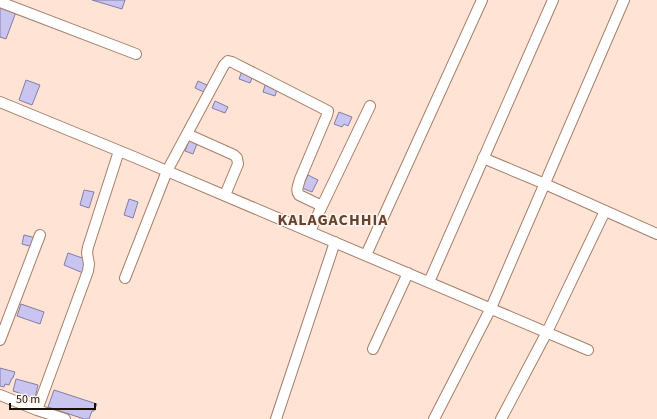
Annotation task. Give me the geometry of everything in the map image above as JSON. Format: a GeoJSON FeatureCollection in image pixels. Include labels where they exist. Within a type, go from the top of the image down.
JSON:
{"type":"FeatureCollection","features":[{"type":"Feature","properties":{"kind":"street"},"geometry":{"type":"LineString","coordinates":[[366,255],[482,0]]}},
{"type":"Feature","properties":{"kind":"street"},"geometry":{"type":"LineString","coordinates":[[429,282],[553,0]]}},
{"type":"Feature","properties":{"kind":"street"},"geometry":{"type":"LineString","coordinates":[[434,419],[491,308],[624,0]]}},
{"type":"Feature","properties":{"kind":"street"},"geometry":{"type":"LineString","coordinates":[[0,2],[136,54]]}},
{"type":"Feature","properties":{"kind":"street"},"geometry":{"type":"LineString","coordinates":[[125,278],[167,171],[224,65],[228,61],[328,111],[297,189],[299,195],[322,206]]}},
{"type":"Feature","properties":{"kind":"street"},"geometry":{"type":"LineString","coordinates":[[0,102],[226,195],[588,350]]}},
{"type":"Feature","properties":{"kind":"street"},"geometry":{"type":"LineString","coordinates":[[310,231],[370,106]]}},
{"type":"Feature","properties":{"kind":"street"},"geometry":{"type":"LineString","coordinates":[[187,134],[234,155],[237,158],[238,164],[226,195]]}},
{"type":"Feature","properties":{"kind":"street"},"geometry":{"type":"LineString","coordinates":[[37,410],[88,271],[88,247],[119,151]]}},
{"type":"Feature","properties":{"kind":"street"},"geometry":{"type":"LineString","coordinates":[[483,158],[657,234]]}},
{"type":"Feature","properties":{"kind":"street"},"geometry":{"type":"LineString","coordinates":[[501,419],[547,332],[605,211]]}},
{"type":"Feature","properties":{"kind":"street"},"geometry":{"type":"LineString","coordinates":[[0,340],[40,235]]}},
{"type":"Feature","properties":{"kind":"street"},"geometry":{"type":"LineString","coordinates":[[276,419],[335,242]]}},
{"type":"Feature","properties":{"kind":"street"},"geometry":{"type":"LineString","coordinates":[[373,349],[408,273]]}},
{"type":"Feature","properties":{"kind":"street"},"geometry":{"type":"LineString","coordinates":[[0,395],[37,410],[65,419]]}},
{"type":"Feature","properties":{"kind":"building"},"geometry":{"type":"Polygon","coordinates":[[[92,0],[125,0],[122,9],[92,0]]]}},
{"type":"Feature","properties":{"kind":"building"},"geometry":{"type":"Polygon","coordinates":[[[0,7],[16,12],[6,39],[0,37],[0,7]]]}},
{"type":"Feature","properties":{"kind":"building"},"geometry":{"type":"Polygon","coordinates":[[[242,71],[253,76],[250,83],[239,79],[242,71]]]}},
{"type":"Feature","properties":{"kind":"building"},"geometry":{"type":"Polygon","coordinates":[[[26,80],[40,85],[32,105],[19,100],[26,80]]]}},
{"type":"Feature","properties":{"kind":"building"},"geometry":{"type":"Polygon","coordinates":[[[198,81],[209,86],[206,93],[195,88],[198,81]]]}},
{"type":"Feature","properties":{"kind":"building"},"geometry":{"type":"Polygon","coordinates":[[[266,82],[278,86],[275,96],[263,92],[266,82]]]}},
{"type":"Feature","properties":{"kind":"building"},"geometry":{"type":"Polygon","coordinates":[[[215,101],[228,107],[225,113],[212,108],[215,101]]]}},
{"type":"Feature","properties":{"kind":"building"},"geometry":{"type":"Polygon","coordinates":[[[339,112],[352,117],[348,126],[344,124],[342,127],[334,124],[339,112]]]}},
{"type":"Feature","properties":{"kind":"building"},"geometry":{"type":"Polygon","coordinates":[[[190,138],[198,141],[193,154],[185,151],[190,138]]]}},
{"type":"Feature","properties":{"kind":"building"},"geometry":{"type":"Polygon","coordinates":[[[308,175],[318,180],[312,192],[302,188],[308,175]]]}},
{"type":"Feature","properties":{"kind":"building"},"geometry":{"type":"Polygon","coordinates":[[[84,190],[94,192],[89,208],[80,205],[84,190]]]}},
{"type":"Feature","properties":{"kind":"building"},"geometry":{"type":"Polygon","coordinates":[[[129,199],[138,202],[133,218],[124,215],[129,199]]]}},
{"type":"Feature","properties":{"kind":"building"},"geometry":{"type":"Polygon","coordinates":[[[24,235],[36,238],[33,247],[22,244],[24,235]]]}},
{"type":"Feature","properties":{"kind":"building"},"geometry":{"type":"Polygon","coordinates":[[[68,253],[88,260],[83,273],[64,265],[68,253]]]}},
{"type":"Feature","properties":{"kind":"building"},"geometry":{"type":"Polygon","coordinates":[[[21,304],[44,312],[40,324],[17,316],[21,304]]]}},
{"type":"Feature","properties":{"kind":"building"},"geometry":{"type":"Polygon","coordinates":[[[0,368],[15,372],[9,385],[5,384],[4,387],[0,386],[0,368]]]}},
{"type":"Feature","properties":{"kind":"building"},"geometry":{"type":"Polygon","coordinates":[[[16,379],[38,385],[35,398],[13,391],[16,379]]]}},
{"type":"Feature","properties":{"kind":"building"},"geometry":{"type":"Polygon","coordinates":[[[54,390],[97,404],[89,419],[84,419],[48,407],[54,390]]]}},
{"type":"Feature","properties":{"kind":"district","name":"KALAGACHHIA"},"geometry":{"type":"Point","coordinates":[333,220]}}]}
